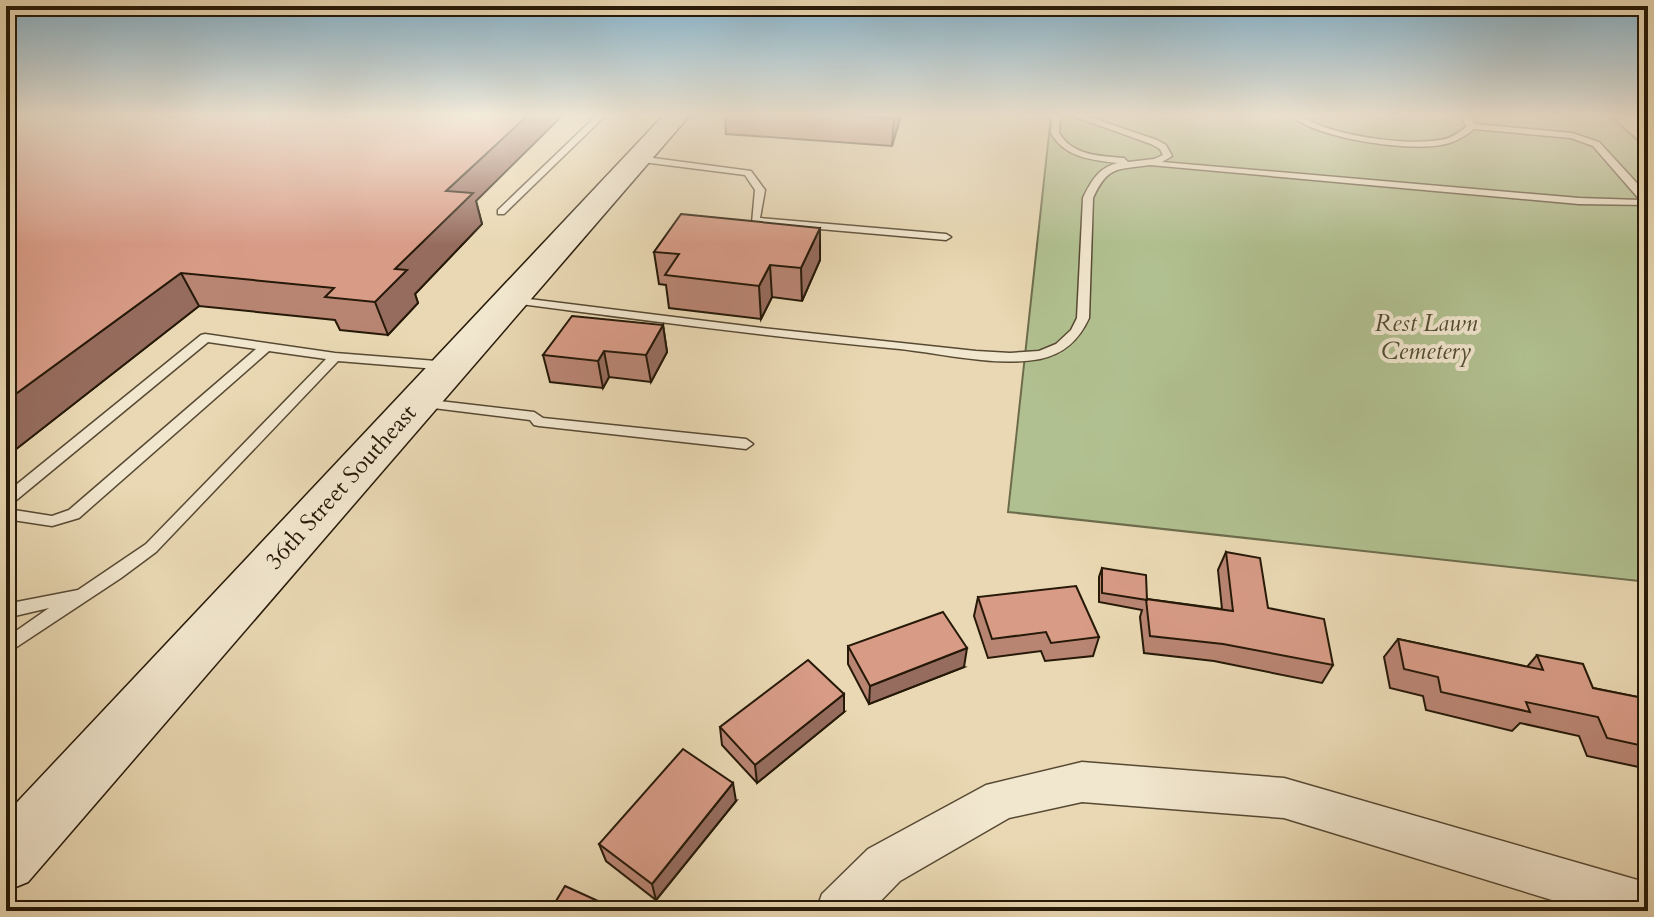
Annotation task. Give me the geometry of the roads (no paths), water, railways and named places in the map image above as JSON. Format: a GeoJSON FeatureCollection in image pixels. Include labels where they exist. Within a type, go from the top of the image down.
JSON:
{"type":"FeatureCollection","features":[{"type":"Feature","properties":{"kind":"street","name":"36th Street Southeast"},"geometry":{"type":"LineString","coordinates":[[6,860],[638,159]]}},
{"type":"Feature","properties":{"kind":"street"},"geometry":{"type":"LineString","coordinates":[[839,911],[884,865],[1001,799],[1082,782],[1284,798],[1648,906]]}},
{"type":"Feature","properties":{"kind":"lane"},"geometry":{"type":"LineString","coordinates":[[501,212],[556,159]]}},
{"type":"Feature","properties":{"kind":"lane"},"geometry":{"type":"LineString","coordinates":[[638,159],[748,173],[760,190],[755,221],[946,237]]}},
{"type":"Feature","properties":{"kind":"lane"},"geometry":{"type":"LineString","coordinates":[[1105,159],[1579,201],[1631,205],[1646,203],[1642,194],[1610,159]]}},
{"type":"Feature","properties":{"kind":"lane"},"geometry":{"type":"LineString","coordinates":[[510,300],[874,343],[1015,356],[1039,355],[1060,348],[1077,334],[1083,318],[1088,198],[1094,182],[1105,171],[1129,162],[1162,159]]}},
{"type":"Feature","properties":{"kind":"lane"},"geometry":{"type":"LineString","coordinates":[[267,346],[74,514],[52,521],[6,513],[7,500],[205,338],[267,346],[335,357],[534,416],[539,422],[746,444]]}},
{"type":"Feature","properties":{"kind":"lane"},"geometry":{"type":"LineString","coordinates":[[6,647],[30,628],[88,594],[151,548],[335,357]]}},
{"type":"Feature","properties":{"kind":"lane"},"geometry":{"type":"LineString","coordinates":[[6,611],[88,594]]}},
{"type":"Feature","properties":{"kind":"park label","name":"Rest Lawn Cemetery"},"geometry":{"type":"Point","coordinates":[1426,337]}}]}
